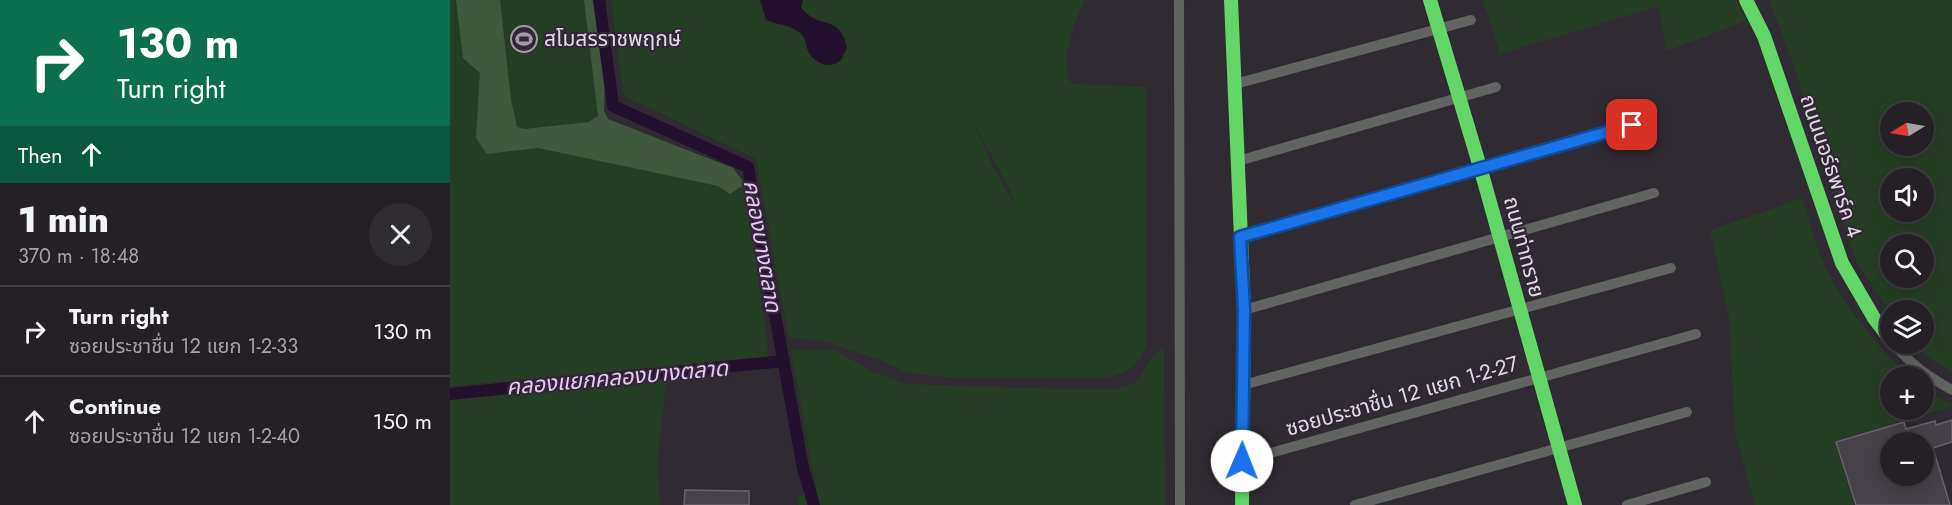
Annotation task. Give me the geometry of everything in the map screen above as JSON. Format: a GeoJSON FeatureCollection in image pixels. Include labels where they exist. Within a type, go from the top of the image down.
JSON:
{"type":"FeatureCollection","features":[{"type":"Feature","properties":{"kind":"street"},"geometry":{"type":"LineString","coordinates":[[1179,0],[1180,505]]}},
{"type":"Feature","properties":{"kind":"street","name":"ถนนท่าทราย"},"geometry":{"type":"LineString","coordinates":[[1430,0],[1480,167],[1575,505]]}},
{"type":"Feature","properties":{"kind":"street","name":"ถนนนอร์ธพาร์ค 4"},"geometry":{"type":"LineString","coordinates":[[1746,0],[1764,36],[1842,263],[1880,326]]}},
{"type":"Feature","properties":{"kind":"street"},"geometry":{"type":"LineString","coordinates":[[1236,1],[1235,84],[1244,310],[1242,505]]}},
{"type":"Feature","properties":{"kind":"street"},"geometry":{"type":"LineString","coordinates":[[1235,84],[1471,20]]}},
{"type":"Feature","properties":{"kind":"street"},"geometry":{"type":"LineString","coordinates":[[1238,161],[1496,87]]}},
{"type":"Feature","properties":{"kind":"street"},"geometry":{"type":"LineString","coordinates":[[1240,237],[1632,125]]}},
{"type":"Feature","properties":{"kind":"street"},"geometry":{"type":"LineString","coordinates":[[1244,310],[1654,193]]}},
{"type":"Feature","properties":{"kind":"street"},"geometry":{"type":"LineString","coordinates":[[1243,385],[1671,268]]}},
{"type":"Feature","properties":{"kind":"street","name":"ซอยประชาชื่น 12 แยก 1-2-27"},"geometry":{"type":"LineString","coordinates":[[1242,461],[1696,334]]}},
{"type":"Feature","properties":{"kind":"street"},"geometry":{"type":"LineString","coordinates":[[1902,354],[1928,377],[1952,390]]}},
{"type":"Feature","properties":{"kind":"street"},"geometry":{"type":"LineString","coordinates":[[1355,505],[1687,412]]}},
{"type":"Feature","properties":{"kind":"street"},"geometry":{"type":"LineString","coordinates":[[1627,505],[1706,482]]}},
{"type":"Feature","properties":{"kind":"green space"},"geometry":{"type":"Polygon","coordinates":[[[450,0],[593,0],[605,77],[604,111],[608,119],[488,154],[538,148],[718,186],[730,193],[745,184],[768,358],[450,386],[450,0]]]}},
{"type":"Feature","properties":{"kind":"green space"},"geometry":{"type":"Polygon","coordinates":[[[456,0],[500,0],[511,100],[517,127],[525,129],[589,122],[598,116],[584,0],[593,0],[605,74],[604,111],[608,119],[733,168],[745,184],[730,194],[718,186],[538,148],[487,154],[476,138],[480,73],[463,58],[456,0]]]}},
{"type":"Feature","properties":{"kind":"green space"},"geometry":{"type":"Polygon","coordinates":[[[611,0],[1085,0],[1069,42],[1067,54],[1068,75],[1072,84],[1146,87],[1146,347],[1143,354],[1130,368],[1105,378],[956,378],[908,373],[880,360],[820,340],[789,338],[756,159],[624,96],[611,0]],[[972,119],[992,165],[1016,207],[1011,192],[972,119]]]}},
{"type":"Feature","properties":{"kind":"green space"},"geometry":{"type":"Polygon","coordinates":[[[1483,0],[1736,0],[1746,21],[1667,51],[1659,6],[1500,54],[1483,0]]]}},
{"type":"Feature","properties":{"kind":"green space"},"geometry":{"type":"Polygon","coordinates":[[[1769,0],[1952,0],[1952,372],[1924,354],[1934,354],[1934,300],[1882,300],[1856,261],[1824,167],[1796,72],[1769,0]]]}},
{"type":"Feature","properties":{"kind":"green space"},"geometry":{"type":"Polygon","coordinates":[[[1803,198],[1822,259],[1831,278],[1847,304],[1880,346],[1880,354],[1887,354],[1898,366],[1880,366],[1880,420],[1907,420],[1835,441],[1854,505],[1755,505],[1735,431],[1729,318],[1710,230],[1803,198]]]}},
{"type":"Feature","properties":{"kind":"green space"},"geometry":{"type":"Polygon","coordinates":[[[1164,346],[1165,505],[799,505],[797,495],[817,494],[791,350],[836,350],[870,371],[906,384],[1117,389],[1137,382],[1151,359],[1164,346]]]}},
{"type":"Feature","properties":{"kind":"green space"},"geometry":{"type":"Polygon","coordinates":[[[667,376],[657,462],[660,505],[450,505],[450,396],[667,376]]]}},
{"type":"Feature","properties":{"kind":"green space"},"geometry":{"type":"Polygon","coordinates":[[[1934,394],[1952,405],[1952,407],[1934,412],[1934,394]]]}},
{"type":"Feature","properties":{"kind":"shaded area"},"geometry":{"type":"Polygon","coordinates":[[[760,0],[803,0],[801,7],[808,14],[834,26],[844,37],[847,48],[841,60],[831,65],[818,62],[808,51],[800,33],[790,27],[766,20],[760,0]]]}},
{"type":"Feature","properties":{"kind":"building"},"geometry":{"type":"Polygon","coordinates":[[[1952,420],[1952,442],[1934,448],[1934,432],[1880,432],[1880,486],[1934,486],[1934,451],[1950,505],[1856,505],[1836,442],[1904,422],[1906,429],[1935,421],[1936,425],[1952,420]]]}},
{"type":"Feature","properties":{"kind":"building"},"geometry":{"type":"Polygon","coordinates":[[[685,490],[749,491],[749,505],[684,505],[685,490]]]}},
{"type":"Feature","properties":{"kind":"waterway","name":"คลองบางตลาด"},"geometry":{"type":"LineString","coordinates":[[599,0],[613,106],[748,167],[803,468],[814,505]]}},
{"type":"Feature","properties":{"kind":"waterway","name":"คลองแยกคลองบางตลาด"},"geometry":{"type":"LineString","coordinates":[[450,394],[784,361]]}},
{"type":"Feature","properties":{"kind":"traffic: fast"},"geometry":{"type":"LineString","coordinates":[[1231,0],[1244,310],[1242,505]]}},
{"type":"Feature","properties":{"kind":"traffic: fast"},"geometry":{"type":"LineString","coordinates":[[1430,0],[1480,167],[1575,505]]}},
{"type":"Feature","properties":{"kind":"traffic: fast"},"geometry":{"type":"LineString","coordinates":[[1746,0],[1764,36],[1842,263],[1880,326]]}},
{"type":"Feature","properties":{"kind":"place","name":"สโมสรราชพฤกษ์"},"geometry":{"type":"Point","coordinates":[524,39]}},
{"type":"Feature","properties":{"kind":"route"},"geometry":{"type":"LineString","coordinates":[[1242,461],[1244,310],[1240,237],[1632,125]]}}]}
